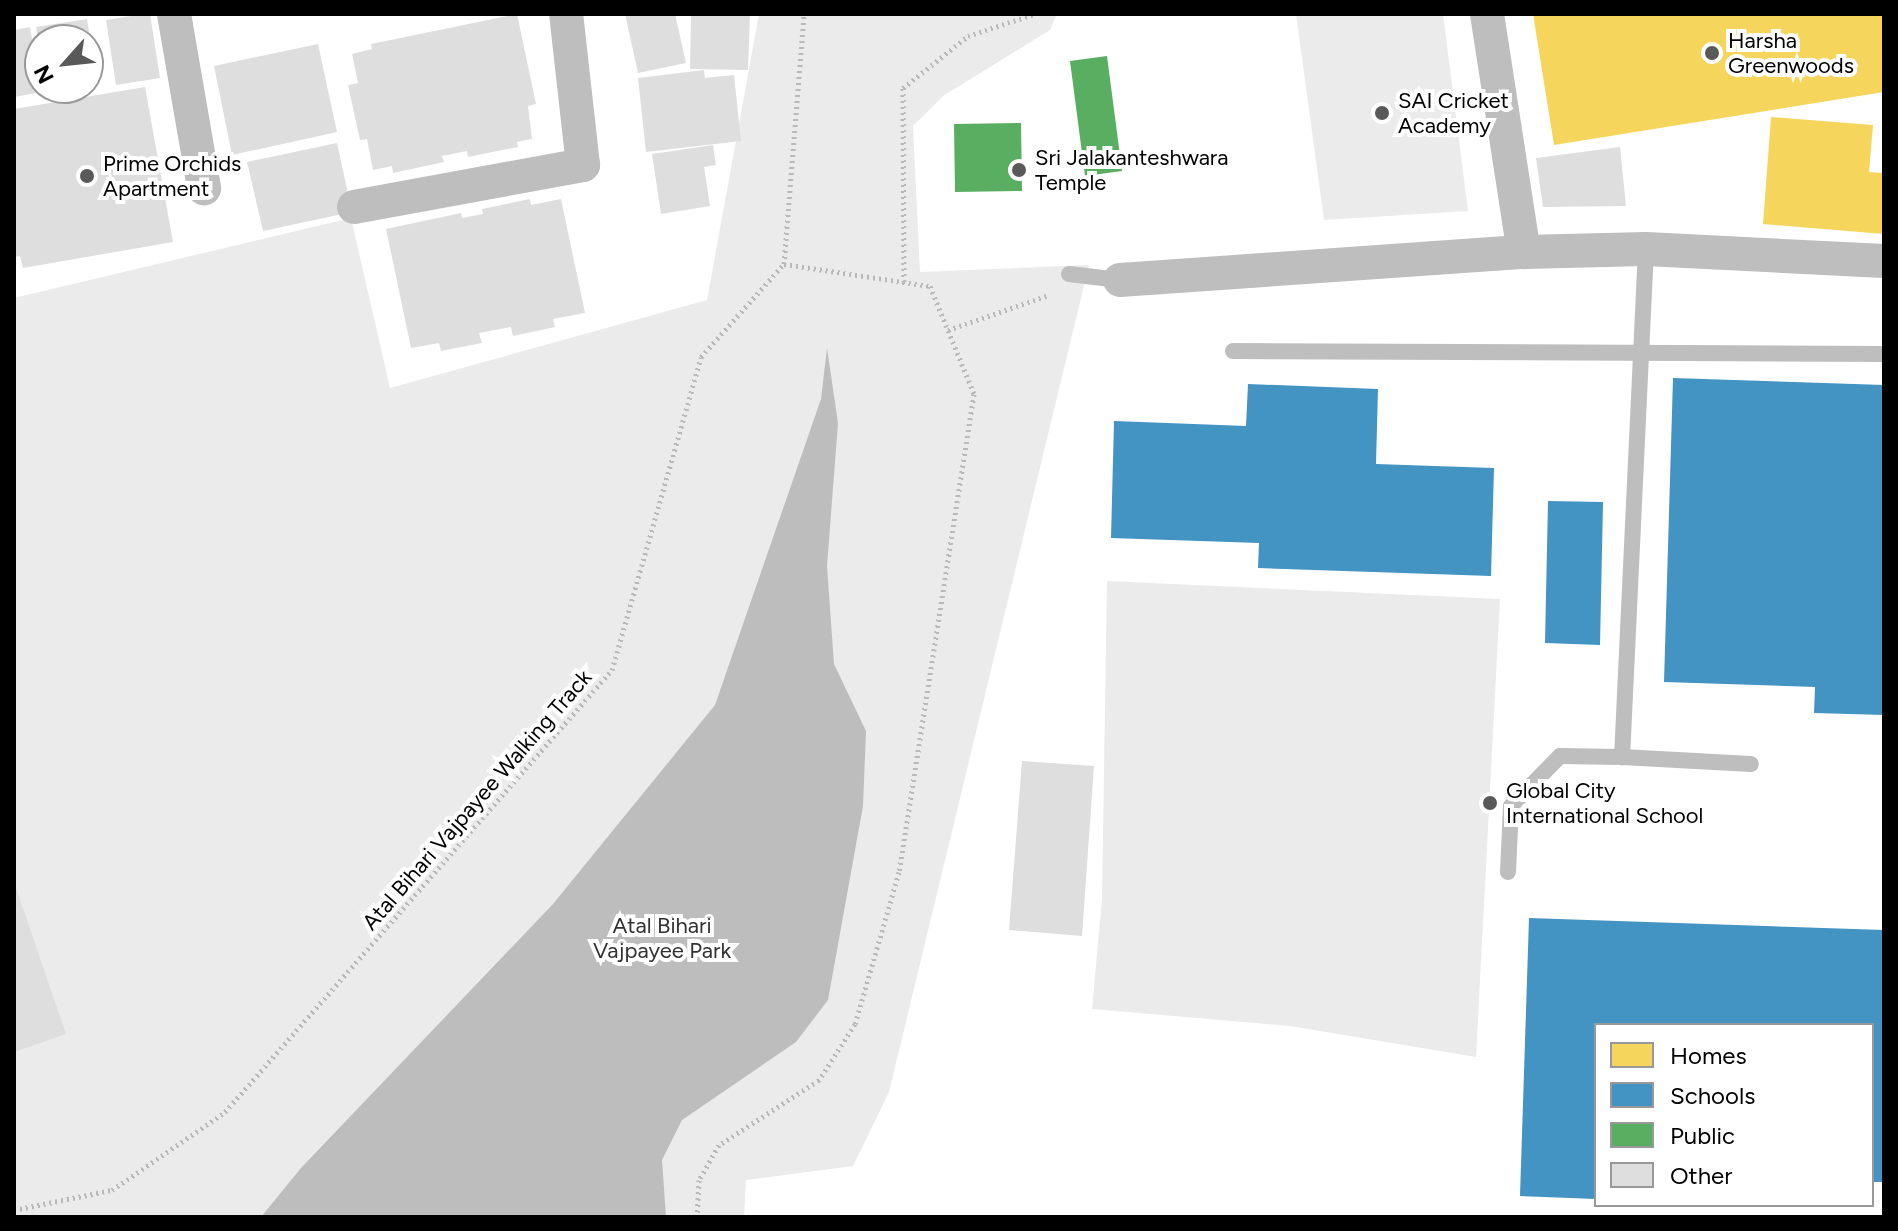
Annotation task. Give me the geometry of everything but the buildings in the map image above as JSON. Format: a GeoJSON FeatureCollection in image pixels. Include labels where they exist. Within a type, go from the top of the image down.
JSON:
{"type":"FeatureCollection","features":[{"type":"Feature","properties":{"kind":"street"},"geometry":{"type":"LineString","coordinates":[[174,14],[204,188]]}},
{"type":"Feature","properties":{"kind":"street"},"geometry":{"type":"LineString","coordinates":[[352,197],[583,165],[566,14]]}},
{"type":"Feature","properties":{"kind":"street"},"geometry":{"type":"LineString","coordinates":[[1487,14],[1524,252]]}},
{"type":"Feature","properties":{"kind":"street"},"geometry":{"type":"LineString","coordinates":[[1120,280],[1524,252],[1646,249],[1884,261]]}},
{"type":"Feature","properties":{"kind":"lane"},"geometry":{"type":"LineString","coordinates":[[1622,757],[1646,249]]}},
{"type":"Feature","properties":{"kind":"lane"},"geometry":{"type":"LineString","coordinates":[[1069,274],[1120,280]]}},
{"type":"Feature","properties":{"kind":"lane"},"geometry":{"type":"LineString","coordinates":[[1233,351],[1884,354]]}},
{"type":"Feature","properties":{"kind":"lane"},"geometry":{"type":"LineString","coordinates":[[1508,872],[1511,806],[1560,756],[1751,764]]}},
{"type":"Feature","properties":{"kind":"path"},"geometry":{"type":"LineString","coordinates":[[697,1217],[699,1180],[719,1145],[819,1080],[855,1024],[899,872],[974,394],[930,286],[784,264],[804,14]]}},
{"type":"Feature","properties":{"kind":"path"},"geometry":{"type":"LineString","coordinates":[[904,282],[903,88],[968,36],[1034,14]]}},
{"type":"Feature","properties":{"kind":"path","name":"Atal Bihari Vajpayee Walking Track"},"geometry":{"type":"LineString","coordinates":[[14,1210],[112,1190],[225,1112],[612,670],[701,357],[784,264]]}},
{"type":"Feature","properties":{"kind":"path"},"geometry":{"type":"LineString","coordinates":[[948,330],[1016,302],[1061,293]]}},
{"type":"Feature","properties":{"kind":"green space","name":"Atal Bihari Vajpayee Park"},"geometry":{"type":"Polygon","coordinates":[[[759,14],[1057,14],[1050,30],[943,96],[913,126],[920,272],[1089,265],[889,1092],[853,1166],[746,1180],[744,1217],[14,1217],[14,298],[351,218],[390,388],[707,300],[759,14]]]}},
{"type":"Feature","properties":{"kind":"green space","name":"SAI Cricket Academy"},"geometry":{"type":"Polygon","coordinates":[[[1296,14],[1443,14],[1468,211],[1324,220],[1296,14]]]}},
{"type":"Feature","properties":{"kind":"green space"},"geometry":{"type":"Polygon","coordinates":[[[1107,581],[1500,599],[1476,1057],[1290,1026],[1092,1009],[1102,899],[1107,581]]]}},
{"type":"Feature","properties":{"kind":"shaded area"},"geometry":{"type":"Polygon","coordinates":[[[827,348],[838,423],[827,566],[834,664],[866,731],[863,806],[828,1000],[796,1042],[682,1120],[662,1160],[666,1217],[261,1217],[301,1168],[553,904],[715,705],[821,399],[827,348]]]}},
{"type":"Feature","properties":{"kind":"place","name":"Harsha Greenwoods"},"geometry":{"type":"Point","coordinates":[1712,53]}},
{"type":"Feature","properties":{"kind":"place","name":"SAI Cricket Academy"},"geometry":{"type":"Point","coordinates":[1382,113]}},
{"type":"Feature","properties":{"kind":"place","name":"Sri Jalakanteshwara Temple"},"geometry":{"type":"Point","coordinates":[1019,170]}},
{"type":"Feature","properties":{"kind":"place","name":"Prime Orchids Apartment"},"geometry":{"type":"Point","coordinates":[87,176]}},
{"type":"Feature","properties":{"kind":"place","name":"Global City International School"},"geometry":{"type":"Point","coordinates":[1490,803]}}]}
